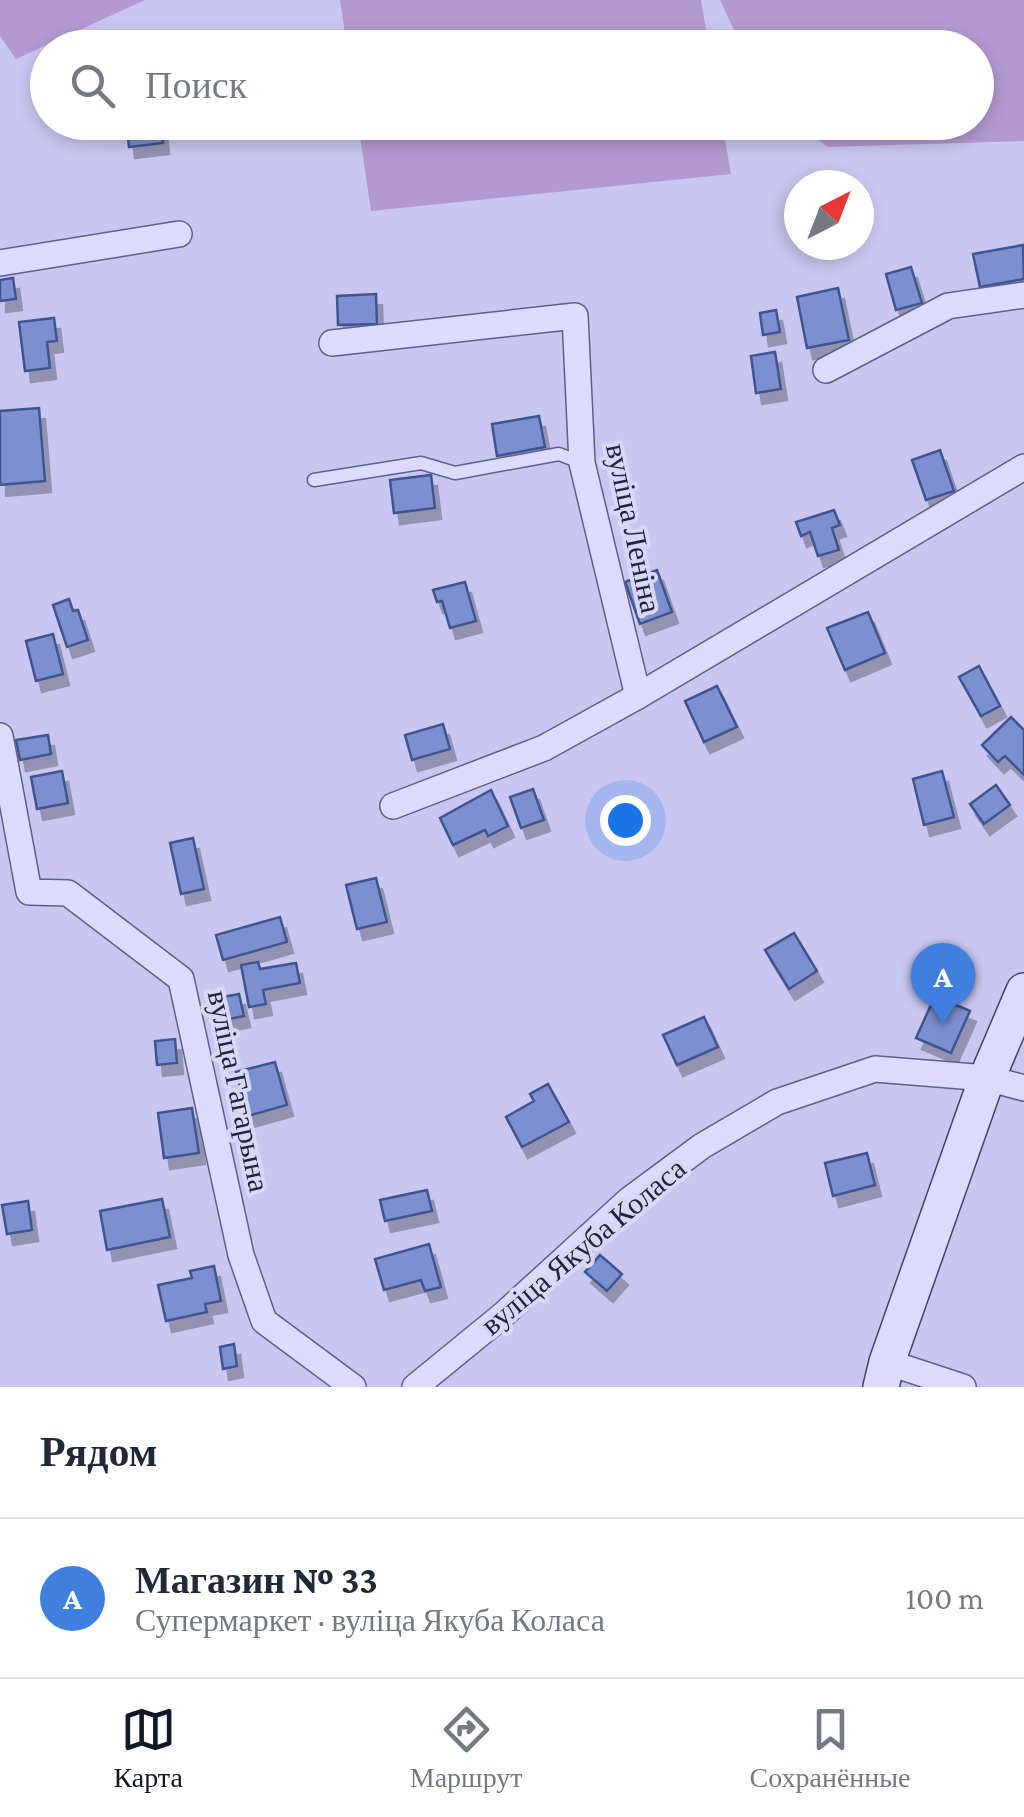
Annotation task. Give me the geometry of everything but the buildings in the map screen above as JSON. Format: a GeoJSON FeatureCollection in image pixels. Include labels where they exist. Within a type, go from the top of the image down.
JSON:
{"type":"FeatureCollection","features":[{"type":"Feature","properties":{"kind":"street"},"geometry":{"type":"LineString","coordinates":[[0,263],[180,234]]}},
{"type":"Feature","properties":{"kind":"street"},"geometry":{"type":"LineString","coordinates":[[826,370],[948,306],[1024,295]]}},
{"type":"Feature","properties":{"kind":"street","name":"вуліца Леніна"},"geometry":{"type":"LineString","coordinates":[[332,343],[575,316],[582,463],[638,696]]}},
{"type":"Feature","properties":{"kind":"street"},"geometry":{"type":"LineString","coordinates":[[393,806],[544,748],[1024,467]]}},
{"type":"Feature","properties":{"kind":"street","name":"вуліца Гагарына"},"geometry":{"type":"LineString","coordinates":[[0,736],[28,892],[68,894],[180,979],[242,1255],[264,1321],[354,1387]]}},
{"type":"Feature","properties":{"kind":"street"},"geometry":{"type":"LineString","coordinates":[[963,1387],[884,1375],[987,1078],[1024,990]]}},
{"type":"Feature","properties":{"kind":"street","name":"вуліца Якуба Коласа"},"geometry":{"type":"LineString","coordinates":[[415,1387],[503,1315],[629,1200],[702,1146],[777,1102],[875,1069],[987,1078],[1024,1088]]}},
{"type":"Feature","properties":{"kind":"lane"},"geometry":{"type":"LineString","coordinates":[[314,480],[421,462],[455,473],[559,454],[582,463]]}},
{"type":"Feature","properties":{"kind":"shaded area"},"geometry":{"type":"Polygon","coordinates":[[[0,0],[145,0],[79,30],[30,30],[30,53],[16,59],[0,36],[0,0]]]}},
{"type":"Feature","properties":{"kind":"shaded area"},"geometry":{"type":"Polygon","coordinates":[[[340,0],[701,0],[706,30],[344,30],[340,0]]]}},
{"type":"Feature","properties":{"kind":"shaded area"},"geometry":{"type":"Polygon","coordinates":[[[720,0],[1024,0],[1024,141],[828,147],[818,140],[994,140],[994,30],[734,30],[720,0]]]}},
{"type":"Feature","properties":{"kind":"shaded area"},"geometry":{"type":"Polygon","coordinates":[[[361,140],[725,140],[731,174],[371,211],[361,140]]]}},
{"type":"Feature","properties":{"kind":"place","name":"Магазин № 33"},"geometry":{"type":"Point","coordinates":[943,1025]}}]}
